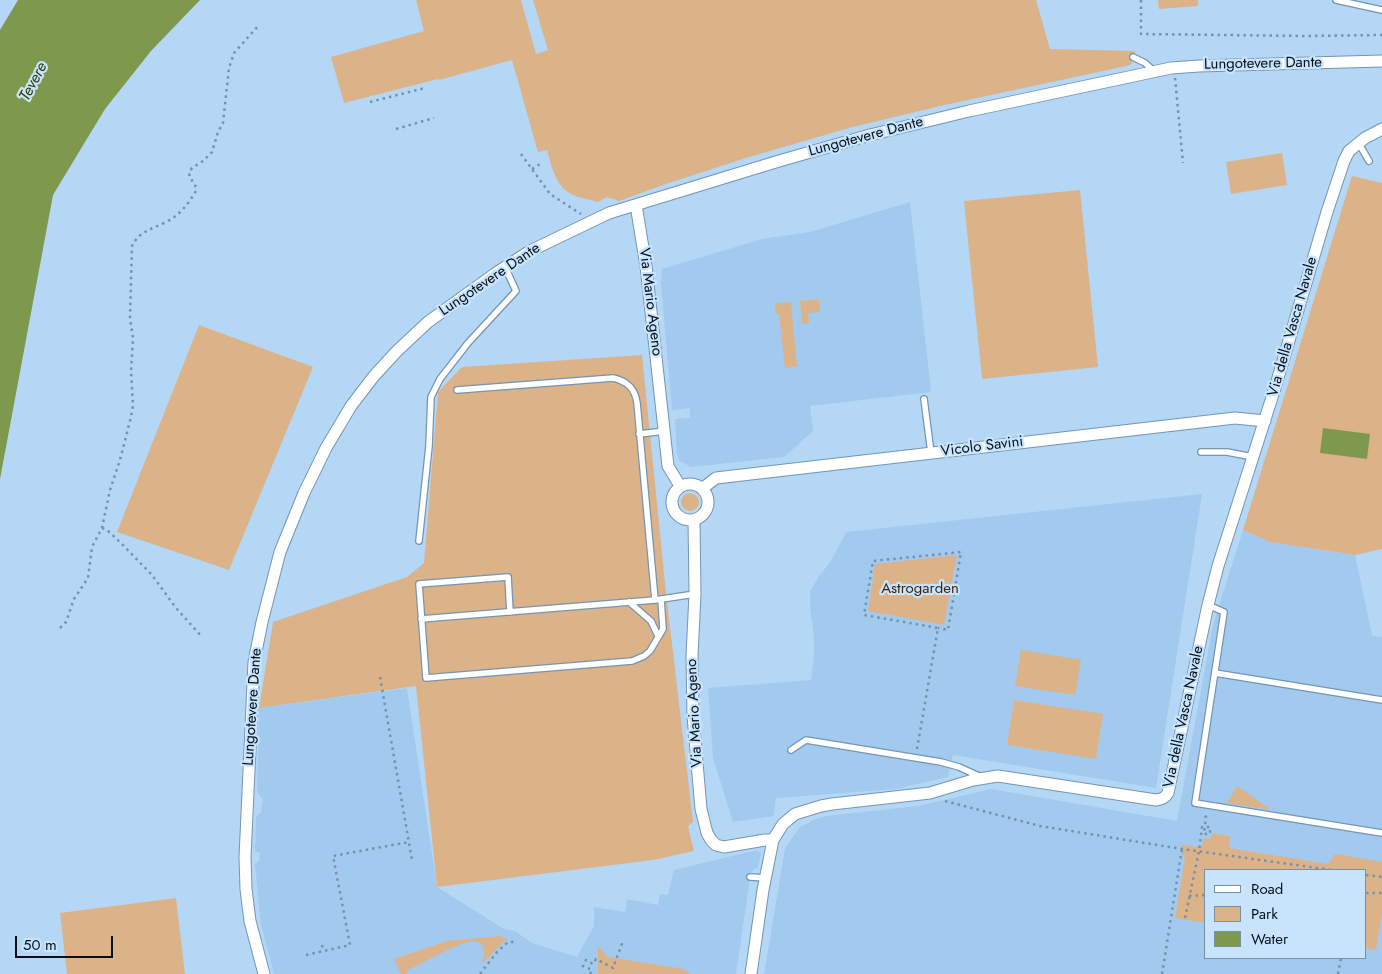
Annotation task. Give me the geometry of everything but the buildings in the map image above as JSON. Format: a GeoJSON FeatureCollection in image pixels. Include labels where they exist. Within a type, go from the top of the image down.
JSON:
{"type":"FeatureCollection","features":[{"type":"Feature","properties":{"kind":"street","name":"Lungotevere Dante"},"geometry":{"type":"LineString","coordinates":[[264,974],[252,930],[248,906],[245,857],[254,662],[264,614],[280,552],[304,493],[326,448],[351,406],[374,376],[428,322],[530,251],[609,213],[870,135],[979,109],[1154,71],[1186,66],[1382,61]]}},
{"type":"Feature","properties":{"kind":"street","name":"Via della Vasca Navale"},"geometry":{"type":"LineString","coordinates":[[751,974],[773,840],[787,820],[795,814],[832,804],[930,793],[983,778],[998,776],[1156,800],[1165,797],[1170,788],[1208,605],[1218,566],[1265,421],[1327,212],[1349,151],[1358,142],[1382,129]]}},
{"type":"Feature","properties":{"kind":"street","name":"Via Mario Ageno"},"geometry":{"type":"LineString","coordinates":[[636,206],[646,266],[668,466],[680,486]]}},
{"type":"Feature","properties":{"kind":"street","name":"Vicolo Savini"},"geometry":{"type":"LineString","coordinates":[[703,488],[716,478],[1235,418],[1265,421]]}},
{"type":"Feature","properties":{"kind":"street"},"geometry":{"type":"LineString","coordinates":[[692,483],[703,488],[709,498],[707,510],[704,514],[694,520],[682,518],[676,514],[673,509],[672,496],[680,486],[692,483]]}},
{"type":"Feature","properties":{"kind":"street","name":"Via Mario Ageno"},"geometry":{"type":"LineString","coordinates":[[694,520],[693,716],[701,809],[707,833],[716,845],[724,847],[773,840]]}},
{"type":"Feature","properties":{"kind":"lane"},"geometry":{"type":"LineString","coordinates":[[1336,0],[1382,10]]}},
{"type":"Feature","properties":{"kind":"lane"},"geometry":{"type":"LineString","coordinates":[[1134,57],[1154,71]]}},
{"type":"Feature","properties":{"kind":"lane"},"geometry":{"type":"LineString","coordinates":[[1358,142],[1369,161]]}},
{"type":"Feature","properties":{"kind":"lane"},"geometry":{"type":"LineString","coordinates":[[419,541],[429,446],[431,397],[440,379],[468,343],[516,291],[505,267]]}},
{"type":"Feature","properties":{"kind":"lane"},"geometry":{"type":"LineString","coordinates":[[457,390],[613,378],[622,380],[636,394],[658,600],[663,629],[644,656],[632,661],[426,678],[419,584],[508,577],[510,612]]}},
{"type":"Feature","properties":{"kind":"lane"},"geometry":{"type":"LineString","coordinates":[[924,399],[931,453]]}},
{"type":"Feature","properties":{"kind":"lane"},"geometry":{"type":"LineString","coordinates":[[640,434],[665,431]]}},
{"type":"Feature","properties":{"kind":"lane"},"geometry":{"type":"LineString","coordinates":[[1201,452],[1226,452],[1253,457]]}},
{"type":"Feature","properties":{"kind":"lane"},"geometry":{"type":"LineString","coordinates":[[421,619],[658,600],[694,594]]}},
{"type":"Feature","properties":{"kind":"lane"},"geometry":{"type":"LineString","coordinates":[[629,602],[651,621],[658,636]]}},
{"type":"Feature","properties":{"kind":"lane"},"geometry":{"type":"LineString","coordinates":[[1208,605],[1224,612],[1195,803],[1382,833]]}},
{"type":"Feature","properties":{"kind":"lane"},"geometry":{"type":"LineString","coordinates":[[1215,673],[1382,700]]}},
{"type":"Feature","properties":{"kind":"lane"},"geometry":{"type":"LineString","coordinates":[[791,750],[806,740],[941,762],[959,767],[983,778]]}},
{"type":"Feature","properties":{"kind":"lane"},"geometry":{"type":"LineString","coordinates":[[750,878],[766,878]]}},
{"type":"Feature","properties":{"kind":"path"},"geometry":{"type":"LineString","coordinates":[[1141,0],[1141,34],[1382,35]]}},
{"type":"Feature","properties":{"kind":"path"},"geometry":{"type":"LineString","coordinates":[[60,628],[66,622],[74,599],[88,578],[92,547],[102,528],[110,490],[131,417],[133,405],[131,371],[133,338],[130,318],[132,246],[135,239],[147,230],[167,222],[184,209],[196,191],[195,184],[190,178],[189,173],[192,168],[212,152],[223,123],[229,68],[234,53],[259,24]]}},
{"type":"Feature","properties":{"kind":"path"},"geometry":{"type":"LineString","coordinates":[[1175,83],[1183,164]]}},
{"type":"Feature","properties":{"kind":"path"},"geometry":{"type":"LineString","coordinates":[[370,102],[425,88]]}},
{"type":"Feature","properties":{"kind":"path"},"geometry":{"type":"LineString","coordinates":[[396,129],[434,118]]}},
{"type":"Feature","properties":{"kind":"path"},"geometry":{"type":"LineString","coordinates":[[521,154],[550,194],[577,211]]}},
{"type":"Feature","properties":{"kind":"path"},"geometry":{"type":"LineString","coordinates":[[532,169],[540,164]]}},
{"type":"Feature","properties":{"kind":"path"},"geometry":{"type":"LineString","coordinates":[[102,528],[107,530],[121,543],[152,576],[176,608],[202,637]]}},
{"type":"Feature","properties":{"kind":"path"},"geometry":{"type":"LineString","coordinates":[[961,552],[948,630],[938,628],[864,615],[873,561],[961,552]]}},
{"type":"Feature","properties":{"kind":"path"},"geometry":{"type":"LineString","coordinates":[[916,758],[938,628]]}},
{"type":"Feature","properties":{"kind":"path"},"geometry":{"type":"LineString","coordinates":[[380,677],[412,860]]}},
{"type":"Feature","properties":{"kind":"path"},"geometry":{"type":"LineString","coordinates":[[938,799],[1040,826],[1182,849],[1325,869]]}},
{"type":"Feature","properties":{"kind":"path"},"geometry":{"type":"LineString","coordinates":[[1185,918],[1202,827],[1210,828],[1210,834],[1204,834],[1205,825],[1206,817],[1195,803]]}},
{"type":"Feature","properties":{"kind":"path"},"geometry":{"type":"LineString","coordinates":[[306,955],[350,945],[333,856],[409,842]]}},
{"type":"Feature","properties":{"kind":"path"},"geometry":{"type":"LineString","coordinates":[[1162,974],[1182,849]]}},
{"type":"Feature","properties":{"kind":"path"},"geometry":{"type":"LineString","coordinates":[[1367,875],[1382,878]]}},
{"type":"Feature","properties":{"kind":"path"},"geometry":{"type":"LineString","coordinates":[[1367,893],[1382,893]]}},
{"type":"Feature","properties":{"kind":"path"},"geometry":{"type":"LineString","coordinates":[[1189,896],[1204,895]]}},
{"type":"Feature","properties":{"kind":"path"},"geometry":{"type":"LineString","coordinates":[[590,974],[592,970],[583,966],[586,960],[593,964],[596,959],[613,968],[623,941]]}},
{"type":"Feature","properties":{"kind":"path"},"geometry":{"type":"LineString","coordinates":[[480,974],[497,952],[508,942],[517,942]]}},
{"type":"Feature","properties":{"kind":"path"},"geometry":{"type":"LineString","coordinates":[[322,945],[323,951]]}},
{"type":"Feature","properties":{"kind":"path"},"geometry":{"type":"LineString","coordinates":[[1338,974],[1341,959]]}},
{"type":"Feature","properties":{"kind":"shaded area"},"geometry":{"type":"Polygon","coordinates":[[[910,202],[931,392],[810,406],[813,431],[784,457],[691,467],[680,461],[677,455],[675,419],[690,418],[690,408],[672,410],[661,283],[662,269],[762,239],[810,232],[910,202]]]}},
{"type":"Feature","properties":{"kind":"shaded area"},"geometry":{"type":"Polygon","coordinates":[[[1202,494],[1156,788],[953,755],[948,777],[896,789],[776,798],[774,816],[733,822],[713,758],[708,688],[811,680],[814,637],[810,592],[819,576],[831,561],[846,532],[1202,494]]]}},
{"type":"Feature","properties":{"kind":"shaded area"},"geometry":{"type":"Polygon","coordinates":[[[1243,530],[1270,542],[1355,555],[1372,636],[1382,637],[1382,974],[764,974],[785,848],[800,827],[816,819],[826,816],[918,806],[991,789],[1177,821],[1213,625],[1243,530]]]}},
{"type":"Feature","properties":{"kind":"shaded area"},"geometry":{"type":"Polygon","coordinates":[[[407,688],[437,887],[504,929],[515,931],[532,943],[577,957],[594,926],[594,907],[625,912],[627,899],[658,905],[660,894],[668,895],[674,870],[757,850],[761,853],[758,867],[751,872],[736,974],[274,974],[261,925],[255,864],[259,861],[260,853],[255,851],[256,817],[261,812],[263,799],[257,792],[259,708],[407,688]]]}},
{"type":"Feature","properties":{"kind":"green space"},"geometry":{"type":"Polygon","coordinates":[[[416,0],[521,0],[536,54],[548,50],[533,0],[1036,0],[1050,49],[1135,51],[1131,65],[940,106],[849,128],[749,157],[619,201],[607,197],[598,202],[575,196],[568,192],[560,184],[554,173],[547,150],[538,152],[512,60],[344,103],[331,57],[424,31],[416,0]]]}},
{"type":"Feature","properties":{"kind":"green space"},"geometry":{"type":"Polygon","coordinates":[[[1158,0],[1198,0],[1198,6],[1159,9],[1158,0]]]}},
{"type":"Feature","properties":{"kind":"green space"},"geometry":{"type":"Polygon","coordinates":[[[1282,153],[1287,185],[1231,194],[1226,162],[1282,153]]]}},
{"type":"Feature","properties":{"kind":"green space"},"geometry":{"type":"Polygon","coordinates":[[[1352,176],[1382,183],[1382,549],[1355,555],[1270,542],[1243,530],[1352,176]]]}},
{"type":"Feature","properties":{"kind":"green space"},"geometry":{"type":"Polygon","coordinates":[[[1080,190],[1098,367],[982,379],[964,201],[1080,190]]]}},
{"type":"Feature","properties":{"kind":"green space"},"geometry":{"type":"Polygon","coordinates":[[[819,299],[820,312],[808,313],[809,323],[802,324],[800,301],[819,299]]]}},
{"type":"Feature","properties":{"kind":"green space"},"geometry":{"type":"Polygon","coordinates":[[[791,302],[797,366],[785,368],[779,314],[776,314],[775,304],[791,302]]]}},
{"type":"Feature","properties":{"kind":"green space"},"geometry":{"type":"Polygon","coordinates":[[[199,325],[313,367],[229,570],[117,532],[199,325]]]}},
{"type":"Feature","properties":{"kind":"green space"},"geometry":{"type":"Polygon","coordinates":[[[642,355],[666,593],[693,822],[688,826],[694,851],[653,860],[437,887],[416,686],[259,708],[273,622],[407,577],[424,563],[438,392],[462,367],[642,355]]]}},
{"type":"Feature","properties":{"kind":"green space"},"geometry":{"type":"Polygon","coordinates":[[[690,493],[698,498],[699,502],[694,510],[690,511],[682,506],[681,502],[686,494],[690,493]]]}},
{"type":"Feature","properties":{"kind":"green space","name":"Astrogarden"},"geometry":{"type":"Polygon","coordinates":[[[957,555],[944,625],[868,611],[875,564],[957,555]]]}},
{"type":"Feature","properties":{"kind":"green space"},"geometry":{"type":"Polygon","coordinates":[[[1021,650],[1081,660],[1075,695],[1015,686],[1021,650]]]}},
{"type":"Feature","properties":{"kind":"green space"},"geometry":{"type":"Polygon","coordinates":[[[1014,700],[1103,714],[1096,759],[1007,745],[1014,700]]]}},
{"type":"Feature","properties":{"kind":"green space"},"geometry":{"type":"Polygon","coordinates":[[[1237,786],[1271,810],[1227,803],[1237,786]]]}},
{"type":"Feature","properties":{"kind":"green space"},"geometry":{"type":"Polygon","coordinates":[[[1212,833],[1230,836],[1229,848],[1328,864],[1335,854],[1382,862],[1382,914],[1376,950],[1367,948],[1367,869],[1204,869],[1204,923],[1175,918],[1185,857],[1181,855],[1182,845],[1201,847],[1204,838],[1210,839],[1212,833]]]}},
{"type":"Feature","properties":{"kind":"green space"},"geometry":{"type":"Polygon","coordinates":[[[176,898],[185,974],[67,974],[60,913],[176,898]]]}},
{"type":"Feature","properties":{"kind":"green space"},"geometry":{"type":"Polygon","coordinates":[[[499,936],[508,939],[483,963],[484,953],[482,944],[475,941],[461,944],[442,953],[408,970],[406,974],[401,974],[394,959],[447,941],[499,936]]]}},
{"type":"Feature","properties":{"kind":"green space"},"geometry":{"type":"Polygon","coordinates":[[[598,946],[608,957],[684,969],[690,974],[598,974],[598,946]]]}},
{"type":"Feature","properties":{"kind":"water","name":"Tevere"},"geometry":{"type":"Polygon","coordinates":[[[18,0],[200,0],[151,51],[105,109],[53,195],[0,479],[0,30],[18,0]]]}},
{"type":"Feature","properties":{"kind":"water"},"geometry":{"type":"Polygon","coordinates":[[[1323,428],[1370,434],[1367,459],[1320,453],[1323,428]]]}}]}
